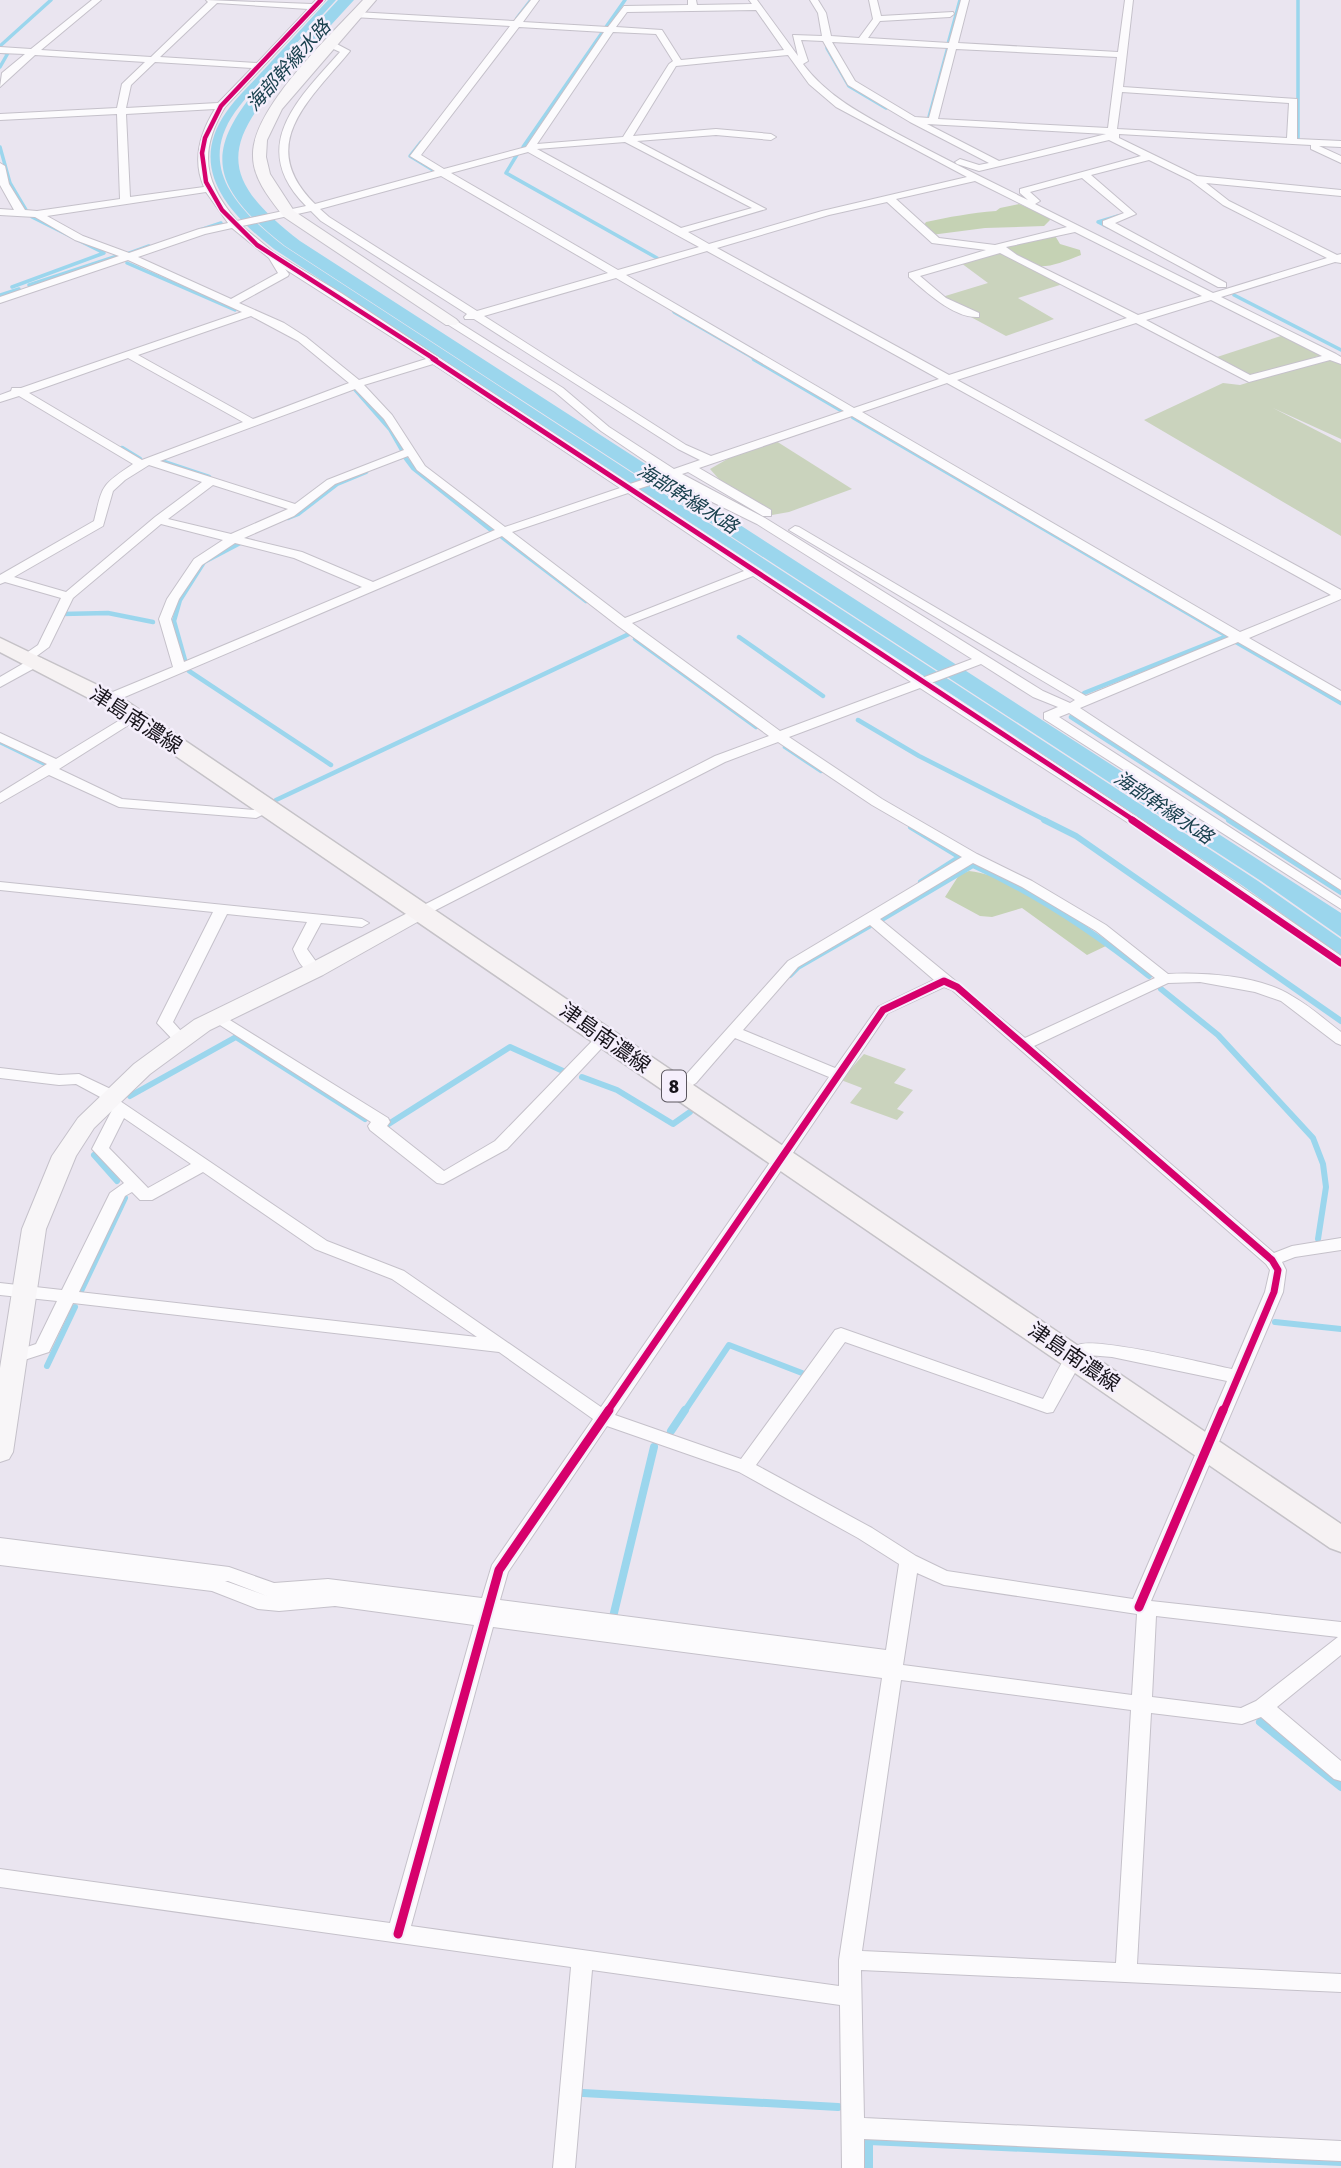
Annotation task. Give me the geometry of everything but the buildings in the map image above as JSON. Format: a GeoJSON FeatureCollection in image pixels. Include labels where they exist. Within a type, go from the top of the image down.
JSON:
{"type":"FeatureCollection","features":[{"type":"Feature","properties":{"kind":"main road","name":"津島南濃線"},"geometry":{"type":"LineString","coordinates":[[0,644],[108,699],[1341,1540]]}},
{"type":"Feature","properties":{"kind":"street"},"geometry":{"type":"LineString","coordinates":[[0,84],[5,75],[97,0]]}},
{"type":"Feature","properties":{"kind":"street"},"geometry":{"type":"LineString","coordinates":[[125,202],[122,111],[127,84],[213,0],[318,4]]}},
{"type":"Feature","properties":{"kind":"street"},"geometry":{"type":"LineString","coordinates":[[370,0],[275,106],[260,134],[258,150],[264,180],[285,214],[559,390],[605,429],[670,475],[761,521],[978,661],[1038,694],[1072,708],[1341,886]]}},
{"type":"Feature","properties":{"kind":"street"},"geometry":{"type":"LineString","coordinates":[[535,0],[415,156],[1341,697]]}},
{"type":"Feature","properties":{"kind":"street"},"geometry":{"type":"LineString","coordinates":[[814,0],[822,13],[826,38],[851,83],[923,119],[998,164]]}},
{"type":"Feature","properties":{"kind":"street"},"geometry":{"type":"LineString","coordinates":[[862,40],[877,19],[873,0]]}},
{"type":"Feature","properties":{"kind":"street"},"geometry":{"type":"LineString","coordinates":[[948,45],[950,14],[954,0]]}},
{"type":"Feature","properties":{"kind":"street"},"geometry":{"type":"LineString","coordinates":[[923,119],[965,0]]}},
{"type":"Feature","properties":{"kind":"street"},"geometry":{"type":"LineString","coordinates":[[1111,134],[1129,0]]}},
{"type":"Feature","properties":{"kind":"street"},"geometry":{"type":"LineString","coordinates":[[529,149],[627,4],[755,3],[812,82],[839,105],[924,152],[1337,358]]}},
{"type":"Feature","properties":{"kind":"street"},"geometry":{"type":"LineString","coordinates":[[231,303],[284,274],[208,189],[201,166],[203,143],[210,123],[222,106],[318,4]]}},
{"type":"Feature","properties":{"kind":"street"},"geometry":{"type":"LineString","coordinates":[[877,19],[950,14]]}},
{"type":"Feature","properties":{"kind":"street"},"geometry":{"type":"LineString","coordinates":[[356,15],[659,32],[678,62]]}},
{"type":"Feature","properties":{"kind":"street"},"geometry":{"type":"LineString","coordinates":[[797,61],[804,61],[796,37],[1122,55]]}},
{"type":"Feature","properties":{"kind":"street"},"geometry":{"type":"LineString","coordinates":[[330,44],[346,51],[292,116],[283,138],[284,166],[296,190],[325,219],[682,447],[711,461]]}},
{"type":"Feature","properties":{"kind":"street"},"geometry":{"type":"LineString","coordinates":[[0,50],[260,66]]}},
{"type":"Feature","properties":{"kind":"street"},"geometry":{"type":"LineString","coordinates":[[626,139],[673,64],[789,52]]}},
{"type":"Feature","properties":{"kind":"street"},"geometry":{"type":"LineString","coordinates":[[1118,89],[1294,101],[1292,141]]}},
{"type":"Feature","properties":{"kind":"street"},"geometry":{"type":"LineString","coordinates":[[1,114],[222,106]]}},
{"type":"Feature","properties":{"kind":"street"},"geometry":{"type":"LineString","coordinates":[[923,119],[1111,134],[1341,147]]}},
{"type":"Feature","properties":{"kind":"street"},"geometry":{"type":"LineString","coordinates":[[3,291],[235,222],[285,214],[529,149],[716,132],[771,137]]}},
{"type":"Feature","properties":{"kind":"street"},"geometry":{"type":"LineString","coordinates":[[924,152],[979,167],[1111,134],[1292,141],[1341,147]]}},
{"type":"Feature","properties":{"kind":"street"},"geometry":{"type":"LineString","coordinates":[[1111,134],[1148,157],[1193,178],[1226,202],[1339,259]]}},
{"type":"Feature","properties":{"kind":"street"},"geometry":{"type":"LineString","coordinates":[[626,139],[761,209],[679,232]]}},
{"type":"Feature","properties":{"kind":"street"},"geometry":{"type":"LineString","coordinates":[[1314,147],[1341,160]]}},
{"type":"Feature","properties":{"kind":"street"},"geometry":{"type":"LineString","coordinates":[[529,149],[1341,595]]}},
{"type":"Feature","properties":{"kind":"street"},"geometry":{"type":"LineString","coordinates":[[1042,210],[1045,207],[1023,191],[1148,157]]}},
{"type":"Feature","properties":{"kind":"street"},"geometry":{"type":"LineString","coordinates":[[0,166],[4,184],[20,211],[19,214]]}},
{"type":"Feature","properties":{"kind":"street"},"geometry":{"type":"LineString","coordinates":[[1085,175],[1131,214],[1107,223],[1222,285]]}},
{"type":"Feature","properties":{"kind":"street"},"geometry":{"type":"LineString","coordinates":[[451,322],[888,197],[976,178]]}},
{"type":"Feature","properties":{"kind":"street"},"geometry":{"type":"LineString","coordinates":[[1193,178],[1341,193]]}},
{"type":"Feature","properties":{"kind":"street"},"geometry":{"type":"LineString","coordinates":[[0,212],[37,215],[208,189]]}},
{"type":"Feature","properties":{"kind":"street"},"geometry":{"type":"LineString","coordinates":[[888,197],[936,241],[1001,249],[1249,379],[1337,358]]}},
{"type":"Feature","properties":{"kind":"street"},"geometry":{"type":"LineString","coordinates":[[37,215],[79,238],[124,254],[247,310],[302,339],[357,384],[388,417],[421,468],[622,623],[778,736],[877,802],[1101,928],[1165,979]]}},
{"type":"Feature","properties":{"kind":"street"},"geometry":{"type":"LineString","coordinates":[[1001,249],[1000,245],[1078,228]]}},
{"type":"Feature","properties":{"kind":"street"},"geometry":{"type":"LineString","coordinates":[[975,315],[943,300],[913,275],[1001,249]]}},
{"type":"Feature","properties":{"kind":"street"},"geometry":{"type":"LineString","coordinates":[[265,250],[1238,888],[1341,963]]}},
{"type":"Feature","properties":{"kind":"street"},"geometry":{"type":"LineString","coordinates":[[0,300],[124,254]]}},
{"type":"Feature","properties":{"kind":"street"},"geometry":{"type":"LineString","coordinates":[[108,699],[504,531],[1135,318],[1339,259]]}},
{"type":"Feature","properties":{"kind":"street"},"geometry":{"type":"LineString","coordinates":[[0,394],[17,391],[129,354],[247,310]]}},
{"type":"Feature","properties":{"kind":"street"},"geometry":{"type":"LineString","coordinates":[[0,399],[247,310]]}},
{"type":"Feature","properties":{"kind":"street"},"geometry":{"type":"LineString","coordinates":[[129,354],[252,423]]}},
{"type":"Feature","properties":{"kind":"street"},"geometry":{"type":"LineString","coordinates":[[1,579],[99,523],[104,496],[111,486],[145,462],[357,384],[433,360]]}},
{"type":"Feature","properties":{"kind":"street"},"geometry":{"type":"LineString","coordinates":[[17,391],[145,462],[296,508]]}},
{"type":"Feature","properties":{"kind":"street"},"geometry":{"type":"LineString","coordinates":[[180,669],[165,619],[173,600],[198,562],[235,537],[296,508],[331,482],[409,452]]}},
{"type":"Feature","properties":{"kind":"street"},"geometry":{"type":"LineString","coordinates":[[690,468],[1086,701]]}},
{"type":"Feature","properties":{"kind":"street"},"geometry":{"type":"LineString","coordinates":[[0,683],[43,648],[68,596],[159,520],[211,481]]}},
{"type":"Feature","properties":{"kind":"street"},"geometry":{"type":"LineString","coordinates":[[159,520],[298,555],[373,587]]}},
{"type":"Feature","properties":{"kind":"street"},"geometry":{"type":"LineString","coordinates":[[622,623],[755,571]]}},
{"type":"Feature","properties":{"kind":"street"},"geometry":{"type":"LineString","coordinates":[[1,579],[68,596]]}},
{"type":"Feature","properties":{"kind":"street"},"geometry":{"type":"LineString","coordinates":[[1341,595],[1049,716],[1341,905]]}},
{"type":"Feature","properties":{"kind":"street"},"geometry":{"type":"LineString","coordinates":[[0,1452],[15,1357],[12,1290],[50,1186],[64,1156],[86,1124],[180,1039],[217,1017],[315,970],[421,912],[720,759],[978,661]]}},
{"type":"Feature","properties":{"kind":"street"},"geometry":{"type":"LineString","coordinates":[[0,799],[133,716]]}},
{"type":"Feature","properties":{"kind":"street"},"geometry":{"type":"LineString","coordinates":[[0,737],[119,803],[256,814],[269,808]]}},
{"type":"Feature","properties":{"kind":"street"},"geometry":{"type":"LineString","coordinates":[[678,1089],[690,1080],[793,964],[972,857]]}},
{"type":"Feature","properties":{"kind":"street"},"geometry":{"type":"LineString","coordinates":[[0,886],[362,923]]}},
{"type":"Feature","properties":{"kind":"street"},"geometry":{"type":"LineString","coordinates":[[180,1039],[165,1023],[222,908]]}},
{"type":"Feature","properties":{"kind":"street"},"geometry":{"type":"LineString","coordinates":[[315,970],[305,960],[300,949],[316,918]]}},
{"type":"Feature","properties":{"kind":"street"},"geometry":{"type":"LineString","coordinates":[[871,918],[944,981],[957,987],[1025,1044],[1272,1260],[1278,1269],[1273,1293],[1206,1446],[1143,1607],[1142,1704],[1126,1973]]}},
{"type":"Feature","properties":{"kind":"street"},"geometry":{"type":"LineString","coordinates":[[1025,1044],[1165,979],[1200,977],[1224,979],[1259,988],[1286,999],[1341,1040]]}},
{"type":"Feature","properties":{"kind":"street"},"geometry":{"type":"LineString","coordinates":[[398,1934],[499,1570],[883,1010],[944,981]]}},
{"type":"Feature","properties":{"kind":"street"},"geometry":{"type":"LineString","coordinates":[[217,1017],[382,1122],[376,1126],[443,1179],[501,1144],[604,1037]]}},
{"type":"Feature","properties":{"kind":"street"},"geometry":{"type":"LineString","coordinates":[[731,1031],[837,1075]]}},
{"type":"Feature","properties":{"kind":"street"},"geometry":{"type":"LineString","coordinates":[[0,1065],[62,1072],[79,1079],[321,1245],[398,1275],[604,1418],[745,1467],[865,1533],[909,1561],[944,1578],[1143,1607],[1341,1630]]}},
{"type":"Feature","properties":{"kind":"street"},"geometry":{"type":"LineString","coordinates":[[0,1073],[59,1080],[79,1079]]}},
{"type":"Feature","properties":{"kind":"street"},"geometry":{"type":"LineString","coordinates":[[113,1102],[100,1149],[146,1196],[203,1165]]}},
{"type":"Feature","properties":{"kind":"street"},"geometry":{"type":"LineString","coordinates":[[15,1357],[43,1348],[118,1193],[134,1184]]}},
{"type":"Feature","properties":{"kind":"street"},"geometry":{"type":"LineString","coordinates":[[1272,1260],[1312,1247],[1341,1244]]}},
{"type":"Feature","properties":{"kind":"street"},"geometry":{"type":"LineString","coordinates":[[12,1290],[503,1346]]}},
{"type":"Feature","properties":{"kind":"street"},"geometry":{"type":"LineString","coordinates":[[745,1467],[841,1334],[1047,1407],[1075,1358],[1084,1349],[1112,1351],[1236,1376]]}},
{"type":"Feature","properties":{"kind":"street"},"geometry":{"type":"LineString","coordinates":[[0,1545],[229,1574],[273,1590],[328,1586],[486,1613]]}},
{"type":"Feature","properties":{"kind":"street"},"geometry":{"type":"LineString","coordinates":[[0,1558],[214,1584],[258,1602],[279,1604],[335,1599],[486,1613],[893,1665],[1142,1704],[1242,1716],[1263,1707],[1341,1644]]}},
{"type":"Feature","properties":{"kind":"street"},"geometry":{"type":"LineString","coordinates":[[853,2168],[850,1960],[909,1561]]}},
{"type":"Feature","properties":{"kind":"street"},"geometry":{"type":"LineString","coordinates":[[1263,1707],[1341,1773]]}},
{"type":"Feature","properties":{"kind":"street"},"geometry":{"type":"LineString","coordinates":[[0,1878],[851,1997]]}},
{"type":"Feature","properties":{"kind":"street"},"geometry":{"type":"LineString","coordinates":[[564,2168],[582,1960]]}},
{"type":"Feature","properties":{"kind":"street"},"geometry":{"type":"LineString","coordinates":[[850,1960],[1341,1983]]}},
{"type":"Feature","properties":{"kind":"street"},"geometry":{"type":"LineString","coordinates":[[852,2128],[1341,2151]]}},
{"type":"Feature","properties":{"kind":"green space"},"geometry":{"type":"Polygon","coordinates":[[[1019,204],[1049,217],[1050,220],[1044,226],[985,228],[931,235],[924,225],[926,222],[996,211],[1019,204]]]}},
{"type":"Feature","properties":{"kind":"green space"},"geometry":{"type":"Polygon","coordinates":[[[1054,234],[1060,244],[1080,250],[1081,255],[1050,266],[1032,265],[1004,246],[1054,234]]]}},
{"type":"Feature","properties":{"kind":"green space"},"geometry":{"type":"Polygon","coordinates":[[[1000,251],[1063,284],[1018,298],[1054,319],[1006,336],[969,316],[976,314],[942,297],[988,283],[961,263],[1000,251]]]}},
{"type":"Feature","properties":{"kind":"green space"},"geometry":{"type":"Polygon","coordinates":[[[1284,335],[1322,355],[1254,376],[1246,376],[1214,358],[1284,335]]]}},
{"type":"Feature","properties":{"kind":"green space"},"geometry":{"type":"Polygon","coordinates":[[[1326,359],[1341,364],[1341,439],[1273,408],[1341,443],[1341,536],[1144,420],[1223,383],[1240,385],[1326,359]]]}},
{"type":"Feature","properties":{"kind":"green space"},"geometry":{"type":"Polygon","coordinates":[[[776,441],[852,489],[789,512],[772,515],[725,486],[710,469],[731,457],[776,441]]]}},
{"type":"Feature","properties":{"kind":"green space"},"geometry":{"type":"Polygon","coordinates":[[[969,871],[986,874],[1023,889],[1108,945],[1087,955],[1022,908],[992,917],[980,916],[945,897],[959,875],[969,871]]]}},
{"type":"Feature","properties":{"kind":"green space"},"geometry":{"type":"Polygon","coordinates":[[[864,1054],[906,1069],[894,1083],[913,1090],[897,1109],[904,1112],[897,1120],[850,1103],[862,1088],[841,1080],[864,1054]]]}},
{"type":"Feature","properties":{"kind":"water"},"geometry":{"type":"Polygon","coordinates":[[[328,0],[336,0],[242,102],[224,133],[220,152],[228,188],[253,219],[284,246],[1258,881],[1341,939],[1341,956],[1243,886],[274,249],[242,221],[218,188],[212,170],[211,152],[215,132],[234,102],[328,0]]]}},
{"type":"Feature","properties":{"kind":"water","name":"海部幹線水路"},"geometry":{"type":"Polygon","coordinates":[[[338,0],[354,0],[263,101],[240,144],[238,163],[244,181],[255,200],[274,220],[300,241],[1341,913],[1341,937],[1261,881],[285,246],[259,224],[240,204],[228,184],[223,165],[224,145],[232,124],[247,101],[338,0]]]}},
{"type":"Feature","properties":{"kind":"waterway"},"geometry":{"type":"LineString","coordinates":[[0,46],[51,0]]}},
{"type":"Feature","properties":{"kind":"waterway"},"geometry":{"type":"LineString","coordinates":[[517,18],[531,0]]}},
{"type":"Feature","properties":{"kind":"waterway"},"geometry":{"type":"LineString","coordinates":[[606,27],[625,0]]}},
{"type":"Feature","properties":{"kind":"waterway"},"geometry":{"type":"LineString","coordinates":[[948,44],[960,0]]}},
{"type":"Feature","properties":{"kind":"waterway"},"geometry":{"type":"LineString","coordinates":[[1298,0],[1298,140]]}},
{"type":"Feature","properties":{"kind":"waterway"},"geometry":{"type":"LineString","coordinates":[[523,147],[604,30]]}},
{"type":"Feature","properties":{"kind":"waterway"},"geometry":{"type":"LineString","coordinates":[[929,117],[948,47]]}},
{"type":"Feature","properties":{"kind":"waterway"},"geometry":{"type":"LineString","coordinates":[[827,48],[849,86],[886,108]]}},
{"type":"Feature","properties":{"kind":"waterway"},"geometry":{"type":"LineString","coordinates":[[0,52],[8,53],[0,67]]}},
{"type":"Feature","properties":{"kind":"waterway"},"geometry":{"type":"LineString","coordinates":[[421,142],[410,156],[433,170]]}},
{"type":"Feature","properties":{"kind":"waterway"},"geometry":{"type":"LineString","coordinates":[[0,147],[10,183],[26,210]]}},
{"type":"Feature","properties":{"kind":"waterway"},"geometry":{"type":"LineString","coordinates":[[518,153],[506,173],[657,258]]}},
{"type":"Feature","properties":{"kind":"waterway"},"geometry":{"type":"LineString","coordinates":[[1108,227],[1098,222],[1118,216]]}},
{"type":"Feature","properties":{"kind":"waterway"},"geometry":{"type":"LineString","coordinates":[[12,287],[104,253],[32,217]]}},
{"type":"Feature","properties":{"kind":"waterway"},"geometry":{"type":"LineString","coordinates":[[200,230],[221,223]]}},
{"type":"Feature","properties":{"kind":"waterway"},"geometry":{"type":"LineString","coordinates":[[127,254],[149,246]]}},
{"type":"Feature","properties":{"kind":"waterway"},"geometry":{"type":"LineString","coordinates":[[29,285],[120,255]]}},
{"type":"Feature","properties":{"kind":"waterway"},"geometry":{"type":"LineString","coordinates":[[127,263],[235,310]]}},
{"type":"Feature","properties":{"kind":"waterway"},"geometry":{"type":"LineString","coordinates":[[0,295],[19,289]]}},
{"type":"Feature","properties":{"kind":"waterway"},"geometry":{"type":"LineString","coordinates":[[1234,295],[1341,350]]}},
{"type":"Feature","properties":{"kind":"waterway"},"geometry":{"type":"LineString","coordinates":[[674,312],[757,360]]}},
{"type":"Feature","properties":{"kind":"waterway"},"geometry":{"type":"LineString","coordinates":[[754,359],[841,410]]}},
{"type":"Feature","properties":{"kind":"waterway"},"geometry":{"type":"LineString","coordinates":[[355,389],[390,429],[402,450]]}},
{"type":"Feature","properties":{"kind":"waterway"},"geometry":{"type":"LineString","coordinates":[[853,417],[1227,636],[1084,693]]}},
{"type":"Feature","properties":{"kind":"waterway"},"geometry":{"type":"LineString","coordinates":[[122,448],[140,459]]}},
{"type":"Feature","properties":{"kind":"waterway"},"geometry":{"type":"LineString","coordinates":[[398,458],[404,456],[413,468],[491,530]]}},
{"type":"Feature","properties":{"kind":"waterway"},"geometry":{"type":"LineString","coordinates":[[161,461],[209,477]]}},
{"type":"Feature","properties":{"kind":"waterway"},"geometry":{"type":"LineString","coordinates":[[288,518],[298,514],[337,484],[366,472]]}},
{"type":"Feature","properties":{"kind":"waterway"},"geometry":{"type":"LineString","coordinates":[[502,537],[586,601]]}},
{"type":"Feature","properties":{"kind":"waterway"},"geometry":{"type":"LineString","coordinates":[[185,660],[174,621],[180,600],[204,562],[242,542]]}},
{"type":"Feature","properties":{"kind":"waterway"},"geometry":{"type":"LineString","coordinates":[[62,614],[108,613],[153,622]]}},
{"type":"Feature","properties":{"kind":"waterway"},"geometry":{"type":"LineString","coordinates":[[276,800],[629,634]]}},
{"type":"Feature","properties":{"kind":"waterway"},"geometry":{"type":"LineString","coordinates":[[739,637],[823,696]]}},
{"type":"Feature","properties":{"kind":"waterway"},"geometry":{"type":"LineString","coordinates":[[635,639],[756,727]]}},
{"type":"Feature","properties":{"kind":"waterway"},"geometry":{"type":"LineString","coordinates":[[1236,642],[1341,703]]}},
{"type":"Feature","properties":{"kind":"waterway"},"geometry":{"type":"LineString","coordinates":[[189,671],[331,765]]}},
{"type":"Feature","properties":{"kind":"waterway"},"geometry":{"type":"LineString","coordinates":[[1071,717],[1232,821]]}},
{"type":"Feature","properties":{"kind":"waterway"},"geometry":{"type":"LineString","coordinates":[[858,720],[919,756],[1047,821]]}},
{"type":"Feature","properties":{"kind":"waterway"},"geometry":{"type":"LineString","coordinates":[[0,742],[45,764]]}},
{"type":"Feature","properties":{"kind":"waterway"},"geometry":{"type":"LineString","coordinates":[[785,747],[821,771]]}},
{"type":"Feature","properties":{"kind":"waterway"},"geometry":{"type":"LineString","coordinates":[[1044,820],[1076,836],[1341,1021]]}},
{"type":"Feature","properties":{"kind":"waterway"},"geometry":{"type":"LineString","coordinates":[[1229,820],[1341,892]]}},
{"type":"Feature","properties":{"kind":"waterway"},"geometry":{"type":"LineString","coordinates":[[911,827],[960,857],[921,882]]}},
{"type":"Feature","properties":{"kind":"waterway"},"geometry":{"type":"LineString","coordinates":[[882,919],[973,865],[1020,888],[1064,915],[1149,976]]}},
{"type":"Feature","properties":{"kind":"waterway"},"geometry":{"type":"LineString","coordinates":[[790,975],[798,967],[869,926]]}},
{"type":"Feature","properties":{"kind":"waterway"},"geometry":{"type":"LineString","coordinates":[[1161,989],[1218,1035],[1313,1138],[1323,1164],[1326,1187],[1318,1239]]}},
{"type":"Feature","properties":{"kind":"waterway"},"geometry":{"type":"LineString","coordinates":[[130,1096],[236,1037],[365,1119]]}},
{"type":"Feature","properties":{"kind":"waterway"},"geometry":{"type":"LineString","coordinates":[[387,1125],[510,1047],[563,1071]]}},
{"type":"Feature","properties":{"kind":"waterway"},"geometry":{"type":"LineString","coordinates":[[582,1077],[617,1090],[673,1124],[690,1112]]}},
{"type":"Feature","properties":{"kind":"waterway"},"geometry":{"type":"LineString","coordinates":[[94,1155],[117,1181]]}},
{"type":"Feature","properties":{"kind":"waterway"},"geometry":{"type":"LineString","coordinates":[[81,1291],[125,1198]]}},
{"type":"Feature","properties":{"kind":"waterway"},"geometry":{"type":"LineString","coordinates":[[47,1366],[75,1307]]}},
{"type":"Feature","properties":{"kind":"waterway"},"geometry":{"type":"LineString","coordinates":[[1275,1322],[1341,1329]]}},
{"type":"Feature","properties":{"kind":"waterway"},"geometry":{"type":"LineString","coordinates":[[684,1412],[729,1345],[802,1373]]}},
{"type":"Feature","properties":{"kind":"waterway"},"geometry":{"type":"LineString","coordinates":[[671,1431],[685,1410]]}},
{"type":"Feature","properties":{"kind":"waterway"},"geometry":{"type":"LineString","coordinates":[[613,1617],[654,1447]]}},
{"type":"Feature","properties":{"kind":"waterway"},"geometry":{"type":"LineString","coordinates":[[1260,1722],[1341,1787]]}},
{"type":"Feature","properties":{"kind":"waterway"},"geometry":{"type":"LineString","coordinates":[[583,2093],[838,2107]]}},
{"type":"Feature","properties":{"kind":"waterway"},"geometry":{"type":"LineString","coordinates":[[869,2168],[869,2141],[1341,2162]]}},
{"type":"Feature","properties":{"kind":"cycle path"},"geometry":{"type":"LineString","coordinates":[[321,0],[221,106],[205,138],[202,153],[206,182],[222,210],[245,235],[269,254],[337,295],[877,654],[1135,821],[1341,963]]}},
{"type":"Feature","properties":{"kind":"cycle path"},"geometry":{"type":"LineString","coordinates":[[398,1934],[499,1570],[883,1010],[944,981],[957,987],[1272,1260],[1278,1270],[1274,1292],[1139,1607]]}}]}
